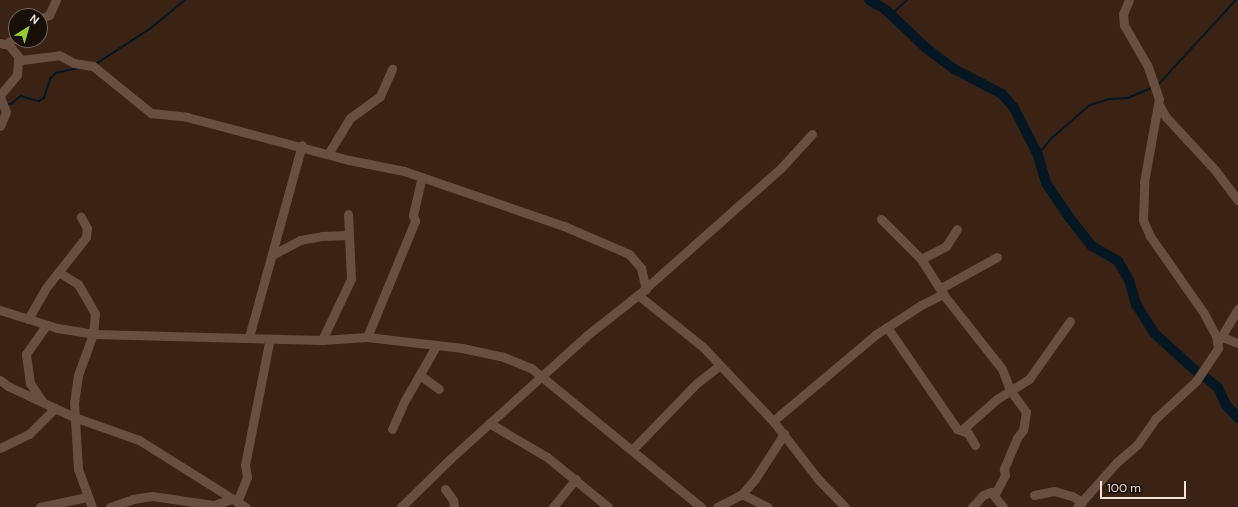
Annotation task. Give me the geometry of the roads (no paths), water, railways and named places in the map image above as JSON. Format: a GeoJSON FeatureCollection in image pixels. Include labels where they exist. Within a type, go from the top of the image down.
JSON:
{"type":"FeatureCollection","features":[{"type":"Feature","properties":{"kind":"street"},"geometry":{"type":"LineString","coordinates":[[48,15],[56,0]]}},
{"type":"Feature","properties":{"kind":"street"},"geometry":{"type":"LineString","coordinates":[[1129,0],[1123,14],[1124,25],[1151,74],[1159,105],[1166,117],[1215,170],[1238,200]]}},
{"type":"Feature","properties":{"kind":"street"},"geometry":{"type":"LineString","coordinates":[[3,44],[18,59],[63,57],[74,63],[93,66],[151,113],[187,117],[213,125],[302,145],[328,154],[422,177],[457,187],[614,245],[629,254],[638,263],[646,289]]}},
{"type":"Feature","properties":{"kind":"street"},"geometry":{"type":"LineString","coordinates":[[0,126],[6,112],[0,96],[16,75],[18,59]]}},
{"type":"Feature","properties":{"kind":"street"},"geometry":{"type":"LineString","coordinates":[[328,154],[350,118],[380,96],[392,69]]}},
{"type":"Feature","properties":{"kind":"street"},"geometry":{"type":"LineString","coordinates":[[1159,105],[1144,182],[1143,220],[1150,236],[1220,339],[1238,343]]}},
{"type":"Feature","properties":{"kind":"street"},"geometry":{"type":"LineString","coordinates":[[401,507],[489,423],[608,318],[646,289],[781,168],[812,134]]}},
{"type":"Feature","properties":{"kind":"street"},"geometry":{"type":"LineString","coordinates":[[249,337],[302,145]]}},
{"type":"Feature","properties":{"kind":"street"},"geometry":{"type":"LineString","coordinates":[[367,337],[415,221],[413,215],[422,177]]}},
{"type":"Feature","properties":{"kind":"street"},"geometry":{"type":"LineString","coordinates":[[322,340],[329,320],[350,286],[352,262],[348,235],[348,214]]}},
{"type":"Feature","properties":{"kind":"street"},"geometry":{"type":"LineString","coordinates":[[28,319],[40,296],[88,232],[81,217]]}},
{"type":"Feature","properties":{"kind":"street"},"geometry":{"type":"LineString","coordinates":[[881,219],[921,259],[942,291],[1002,369],[1010,390],[1026,412],[1024,426],[995,494]]}},
{"type":"Feature","properties":{"kind":"street"},"geometry":{"type":"LineString","coordinates":[[921,259],[946,246],[957,229]]}},
{"type":"Feature","properties":{"kind":"street"},"geometry":{"type":"LineString","coordinates":[[272,255],[300,240],[322,236],[348,235]]}},
{"type":"Feature","properties":{"kind":"street"},"geometry":{"type":"LineString","coordinates":[[773,421],[852,353],[887,327],[997,257]]}},
{"type":"Feature","properties":{"kind":"street"},"geometry":{"type":"LineString","coordinates":[[58,272],[78,284],[95,314],[93,334],[78,375],[74,416],[78,469],[87,497],[92,507]]}},
{"type":"Feature","properties":{"kind":"street"},"geometry":{"type":"LineString","coordinates":[[638,295],[678,325],[720,365],[773,421],[820,480],[845,507]]}},
{"type":"Feature","properties":{"kind":"street"},"geometry":{"type":"LineString","coordinates":[[1034,495],[1054,491],[1072,496],[1079,504],[1116,463],[1137,445],[1155,419],[1196,381],[1215,353],[1220,339],[1238,309]]}},
{"type":"Feature","properties":{"kind":"street"},"geometry":{"type":"LineString","coordinates":[[0,310],[46,325],[93,334],[322,340],[367,337],[501,356],[519,361],[542,376],[701,507]]}},
{"type":"Feature","properties":{"kind":"street"},"geometry":{"type":"LineString","coordinates":[[963,429],[1010,390],[1029,379],[1070,321]]}},
{"type":"Feature","properties":{"kind":"street"},"geometry":{"type":"LineString","coordinates":[[42,402],[30,383],[26,363],[29,348],[46,325]]}},
{"type":"Feature","properties":{"kind":"street"},"geometry":{"type":"LineString","coordinates":[[887,327],[958,429],[963,429],[968,433],[975,445]]}},
{"type":"Feature","properties":{"kind":"street"},"geometry":{"type":"LineString","coordinates":[[110,507],[132,499],[152,496],[214,505],[234,500],[247,477],[245,465],[270,338]]}},
{"type":"Feature","properties":{"kind":"street"},"geometry":{"type":"LineString","coordinates":[[392,428],[405,400],[421,376],[436,346]]}},
{"type":"Feature","properties":{"kind":"street"},"geometry":{"type":"LineString","coordinates":[[632,450],[697,383],[720,365]]}},
{"type":"Feature","properties":{"kind":"street"},"geometry":{"type":"LineString","coordinates":[[421,376],[439,389]]}},
{"type":"Feature","properties":{"kind":"street"},"geometry":{"type":"LineString","coordinates":[[0,380],[8,386],[55,408],[139,440],[193,472],[246,507]]}},
{"type":"Feature","properties":{"kind":"street"},"geometry":{"type":"LineString","coordinates":[[1,447],[29,434],[55,408]]}},
{"type":"Feature","properties":{"kind":"street"},"geometry":{"type":"LineString","coordinates":[[489,423],[547,457],[576,479],[608,507]]}},
{"type":"Feature","properties":{"kind":"street"},"geometry":{"type":"LineString","coordinates":[[717,507],[742,494],[755,480],[784,434]]}},
{"type":"Feature","properties":{"kind":"street"},"geometry":{"type":"LineString","coordinates":[[553,507],[576,479]]}},
{"type":"Feature","properties":{"kind":"street"},"geometry":{"type":"LineString","coordinates":[[446,489],[454,500],[454,507]]}},
{"type":"Feature","properties":{"kind":"street"},"geometry":{"type":"LineString","coordinates":[[972,507],[988,492],[995,494],[1003,507]]}},
{"type":"Feature","properties":{"kind":"street"},"geometry":{"type":"LineString","coordinates":[[742,494],[768,507]]}},
{"type":"Feature","properties":{"kind":"street"},"geometry":{"type":"LineString","coordinates":[[40,507],[87,497]]}},
{"type":"Feature","properties":{"kind":"waterway"},"geometry":{"type":"LineString","coordinates":[[96,64],[151,28],[185,0]]}},
{"type":"Feature","properties":{"kind":"waterway"},"geometry":{"type":"LineString","coordinates":[[869,0],[886,10],[926,48],[954,69],[1002,94],[1014,108],[1038,155],[1046,183],[1069,217],[1092,246],[1118,261],[1129,280],[1136,304],[1154,333],[1197,372]]}},
{"type":"Feature","properties":{"kind":"waterway"},"geometry":{"type":"LineString","coordinates":[[891,15],[907,0]]}},
{"type":"Feature","properties":{"kind":"waterway"},"geometry":{"type":"LineString","coordinates":[[1159,84],[1236,0]]}},
{"type":"Feature","properties":{"kind":"waterway"},"geometry":{"type":"LineString","coordinates":[[6,104],[11,104],[21,96],[39,101],[44,98],[50,79],[56,73],[77,68]]}},
{"type":"Feature","properties":{"kind":"waterway"},"geometry":{"type":"LineString","coordinates":[[1038,155],[1052,138],[1090,105],[1110,99],[1128,98],[1151,88]]}},
{"type":"Feature","properties":{"kind":"waterway"},"geometry":{"type":"LineString","coordinates":[[1205,377],[1218,388],[1226,405],[1238,418]]}}]}
